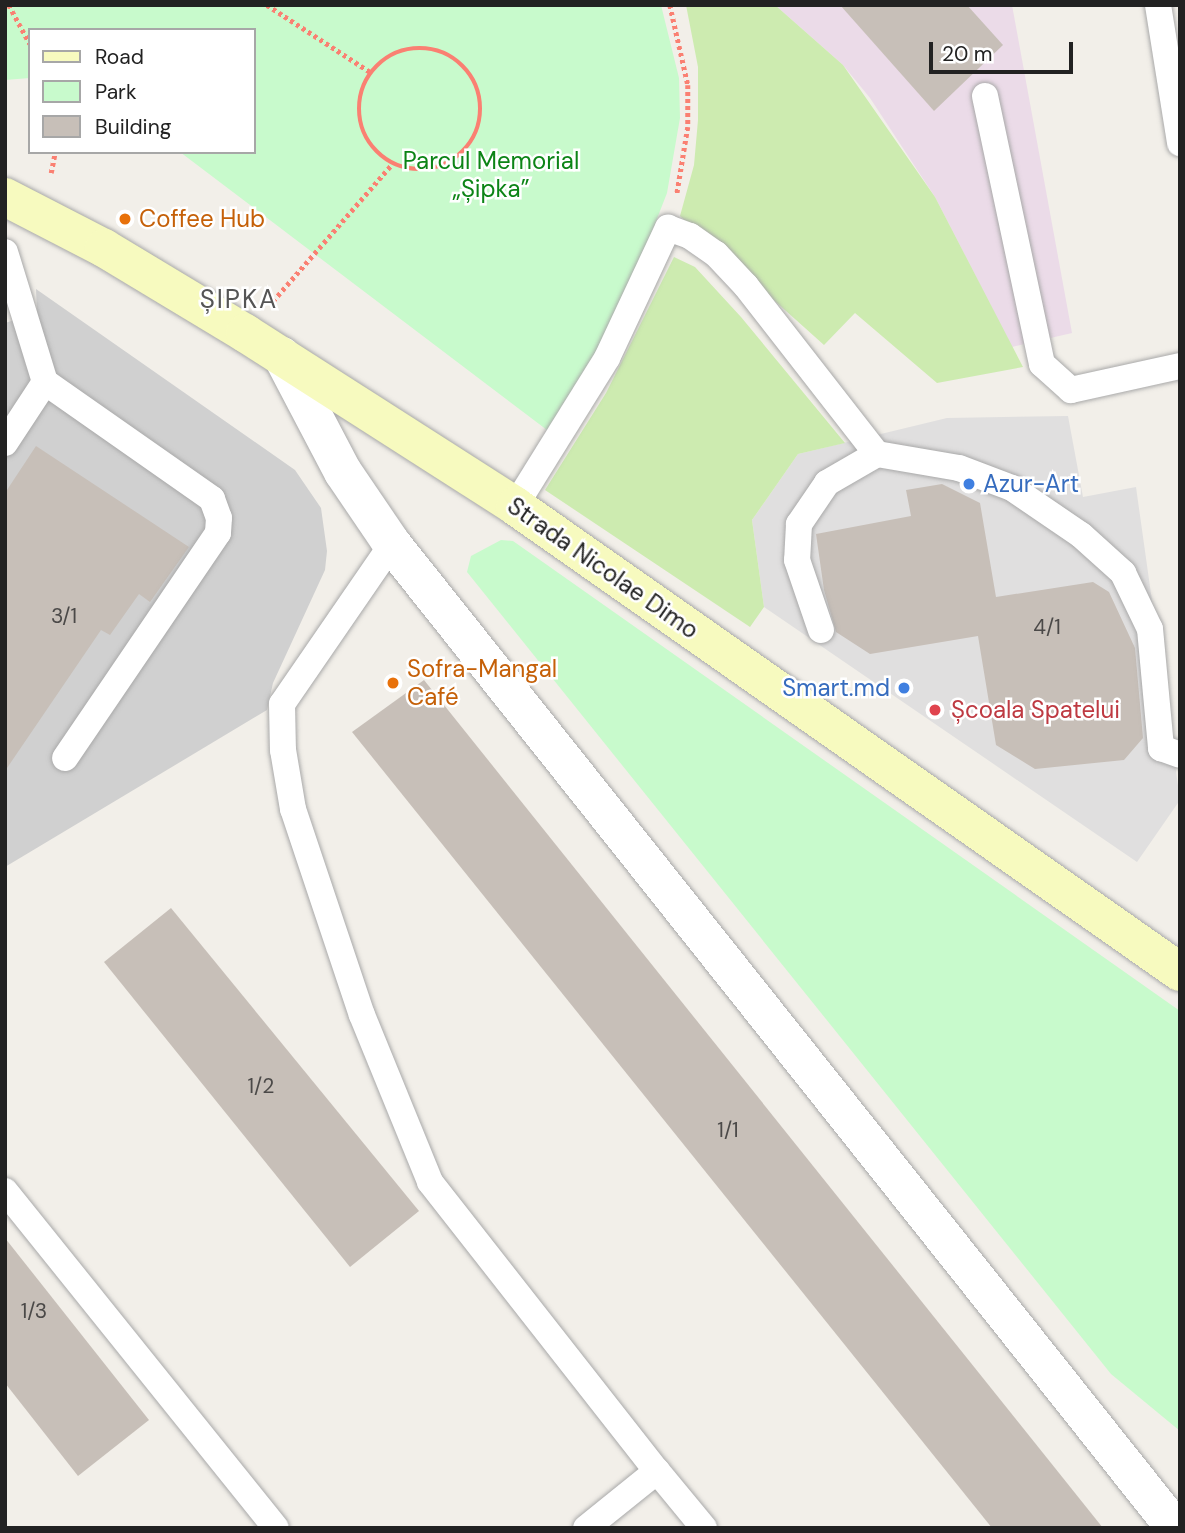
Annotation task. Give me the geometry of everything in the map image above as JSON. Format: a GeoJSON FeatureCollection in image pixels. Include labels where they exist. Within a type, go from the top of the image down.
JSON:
{"type":"FeatureCollection","features":[{"type":"Feature","properties":{"kind":"main road","name":"Strada Nicolae Dimo"},"geometry":{"type":"LineString","coordinates":[[5,197],[104,248],[245,333],[515,506],[1180,972]]}},
{"type":"Feature","properties":{"kind":"street"},"geometry":{"type":"LineString","coordinates":[[282,356],[344,472],[392,544],[1175,1528]]}},
{"type":"Feature","properties":{"kind":"lane"},"geometry":{"type":"LineString","coordinates":[[1158,5],[1180,143]]}},
{"type":"Feature","properties":{"kind":"lane"},"geometry":{"type":"LineString","coordinates":[[985,96],[1042,363],[1071,390],[1180,366]]}},
{"type":"Feature","properties":{"kind":"lane"},"geometry":{"type":"LineString","coordinates":[[515,506],[607,358],[667,228],[690,236],[716,254],[746,286],[877,454]]}},
{"type":"Feature","properties":{"kind":"lane"},"geometry":{"type":"LineString","coordinates":[[5,252],[45,382],[212,499],[219,518],[218,533],[65,758]]}},
{"type":"Feature","properties":{"kind":"lane"},"geometry":{"type":"LineString","coordinates":[[5,443],[45,382]]}},
{"type":"Feature","properties":{"kind":"lane"},"geometry":{"type":"LineString","coordinates":[[821,629],[797,560],[799,524],[827,483],[877,454],[959,468],[1012,488],[1081,535],[1123,573],[1150,629],[1161,748],[1180,755]]}},
{"type":"Feature","properties":{"kind":"lane"},"geometry":{"type":"LineString","coordinates":[[392,544],[282,704],[283,750],[293,809],[312,874],[430,1182],[704,1528]]}},
{"type":"Feature","properties":{"kind":"lane"},"geometry":{"type":"LineString","coordinates":[[5,1191],[276,1528]]}},
{"type":"Feature","properties":{"kind":"lane"},"geometry":{"type":"LineString","coordinates":[[586,1528],[657,1471]]}},
{"type":"Feature","properties":{"kind":"path"},"geometry":{"type":"LineString","coordinates":[[9,5],[28,40]]}},
{"type":"Feature","properties":{"kind":"path"},"geometry":{"type":"LineString","coordinates":[[267,5],[370,72]]}},
{"type":"Feature","properties":{"kind":"path"},"geometry":{"type":"LineString","coordinates":[[667,228],[684,167],[688,127],[682,43],[670,5]]}},
{"type":"Feature","properties":{"kind":"path"},"geometry":{"type":"LineString","coordinates":[[428,47],[447,54],[465,67],[477,85],[479,126],[470,146],[454,161],[413,170],[392,164],[375,151],[363,133],[358,112],[361,91],[370,72],[386,57],[405,49],[428,47]]}},
{"type":"Feature","properties":{"kind":"path"},"geometry":{"type":"LineString","coordinates":[[245,333],[392,164]]}},
{"type":"Feature","properties":{"kind":"shaded area"},"geometry":{"type":"Polygon","coordinates":[[[775,5],[1012,5],[1072,333],[1012,347],[935,197],[870,98],[843,65],[775,5]]]}},
{"type":"Feature","properties":{"kind":"shaded area"},"geometry":{"type":"Polygon","coordinates":[[[36,289],[295,470],[321,508],[327,551],[325,570],[273,683],[267,710],[5,867],[5,323],[37,313],[36,289]]]}},
{"type":"Feature","properties":{"kind":"shaded area"},"geometry":{"type":"Polygon","coordinates":[[[1068,416],[1083,497],[1136,487],[1180,800],[1137,862],[764,607],[752,520],[798,454],[947,418],[1068,416]]]}},
{"type":"Feature","properties":{"kind":"green space","name":"Parcul Memorial „Șipka”"},"geometry":{"type":"Polygon","coordinates":[[[5,5],[661,5],[679,78],[680,118],[667,193],[621,311],[547,430],[183,154],[256,154],[256,28],[28,28],[28,78],[5,80],[5,5]]]}},
{"type":"Feature","properties":{"kind":"green space"},"geometry":{"type":"Polygon","coordinates":[[[686,5],[775,5],[843,65],[935,197],[1023,367],[937,383],[855,313],[824,345],[680,216],[694,165],[698,120],[698,67],[686,5]]]}},
{"type":"Feature","properties":{"kind":"green space"},"geometry":{"type":"Polygon","coordinates":[[[674,257],[695,267],[741,317],[845,443],[798,454],[752,520],[764,607],[750,627],[545,490],[606,393],[674,257]]]}},
{"type":"Feature","properties":{"kind":"green space"},"geometry":{"type":"Polygon","coordinates":[[[501,540],[513,541],[1180,1011],[1180,1431],[1111,1374],[467,572],[471,556],[501,540]]]}},
{"type":"Feature","properties":{"kind":"building"},"geometry":{"type":"Polygon","coordinates":[[[840,5],[967,5],[1003,45],[934,111],[840,5]]]}},
{"type":"Feature","properties":{"kind":"building"},"geometry":{"type":"Polygon","coordinates":[[[36,446],[189,547],[150,602],[139,594],[110,635],[101,630],[5,771],[5,493],[36,446]]]}},
{"type":"Feature","properties":{"kind":"building"},"geometry":{"type":"Polygon","coordinates":[[[942,484],[980,503],[996,597],[1093,582],[1109,592],[1135,648],[1143,738],[1124,760],[1035,769],[996,745],[978,636],[870,654],[836,632],[824,590],[816,534],[911,516],[906,490],[942,484]]]}},
{"type":"Feature","properties":{"kind":"building"},"geometry":{"type":"Polygon","coordinates":[[[424,680],[1103,1528],[992,1528],[352,732],[424,680]]]}},
{"type":"Feature","properties":{"kind":"building"},"geometry":{"type":"Polygon","coordinates":[[[171,908],[419,1211],[350,1267],[104,962],[171,908]]]}},
{"type":"Feature","properties":{"kind":"building"},"geometry":{"type":"Polygon","coordinates":[[[5,1238],[149,1420],[78,1476],[5,1383],[5,1238]]]}},
{"type":"Feature","properties":{"kind":"place","name":"Coffee Hub"},"geometry":{"type":"Point","coordinates":[125,219]}},
{"type":"Feature","properties":{"kind":"place","name":"Azur-Art"},"geometry":{"type":"Point","coordinates":[969,484]}},
{"type":"Feature","properties":{"kind":"place","name":"Sofra-Mangal Café"},"geometry":{"type":"Point","coordinates":[393,683]}},
{"type":"Feature","properties":{"kind":"place","name":"Smart.md"},"geometry":{"type":"Point","coordinates":[904,688]}},
{"type":"Feature","properties":{"kind":"place","name":"Școala Spatelui"},"geometry":{"type":"Point","coordinates":[935,710]}},
{"type":"Feature","properties":{"kind":"district","name":"ȘIPKA"},"geometry":{"type":"Point","coordinates":[239,300]}}]}
